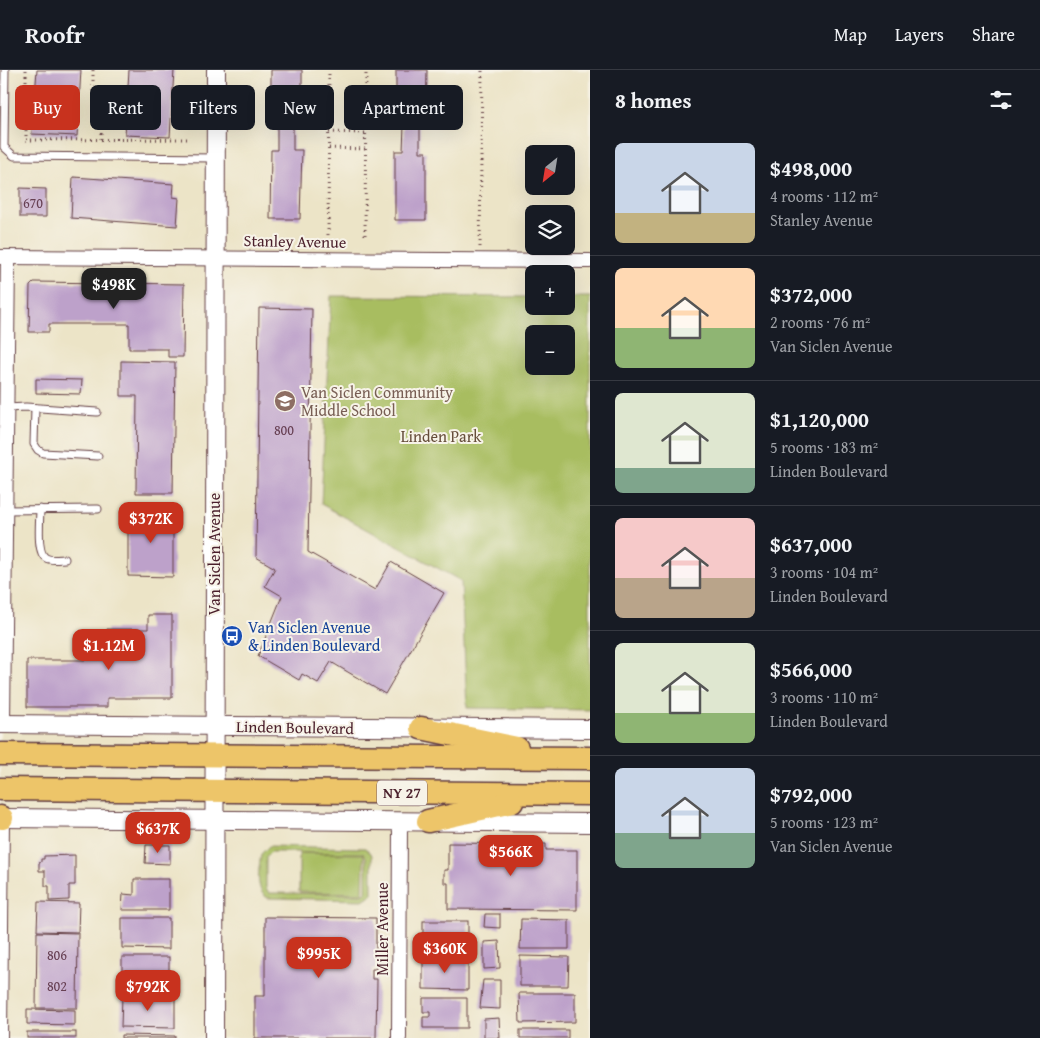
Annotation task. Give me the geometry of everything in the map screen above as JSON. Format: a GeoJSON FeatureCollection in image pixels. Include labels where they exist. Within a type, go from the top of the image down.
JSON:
{"type":"FeatureCollection","features":[{"type":"Feature","properties":{"kind":"highway"},"geometry":{"type":"LineString","coordinates":[[421,728],[568,758]]}},
{"type":"Feature","properties":{"kind":"highway","name":"Linden Boulevard"},"geometry":{"type":"LineString","coordinates":[[0,754],[590,758]]}},
{"type":"Feature","properties":{"kind":"highway","name":"NY 27"},"geometry":{"type":"LineString","coordinates":[[0,789],[590,794]]}},
{"type":"Feature","properties":{"kind":"highway"},"geometry":{"type":"LineString","coordinates":[[428,821],[552,794]]}},
{"type":"Feature","properties":{"kind":"street","name":"Van Siclen Avenue"},"geometry":{"type":"LineString","coordinates":[[214,1038],[216,70]]}},
{"type":"Feature","properties":{"kind":"street","name":"Stanley Avenue"},"geometry":{"type":"LineString","coordinates":[[4,257],[590,261]]}},
{"type":"Feature","properties":{"kind":"street"},"geometry":{"type":"LineString","coordinates":[[2,724],[3,543],[7,408],[4,257]]}},
{"type":"Feature","properties":{"kind":"street","name":"Linden Boulevard"},"geometry":{"type":"LineString","coordinates":[[2,724],[590,730]]}},
{"type":"Feature","properties":{"kind":"street"},"geometry":{"type":"LineString","coordinates":[[0,1038],[1,818],[590,823]]}},
{"type":"Feature","properties":{"kind":"street","name":"Miller Avenue"},"geometry":{"type":"LineString","coordinates":[[399,1038],[400,821]]}},
{"type":"Feature","properties":{"kind":"lane"},"geometry":{"type":"LineString","coordinates":[[5,70],[2,82],[4,147],[14,156],[216,158]]}},
{"type":"Feature","properties":{"kind":"lane"},"geometry":{"type":"LineString","coordinates":[[7,408],[97,412]]}},
{"type":"Feature","properties":{"kind":"lane"},"geometry":{"type":"LineString","coordinates":[[35,408],[34,444],[38,450],[42,453],[98,456]]}},
{"type":"Feature","properties":{"kind":"lane"},"geometry":{"type":"LineString","coordinates":[[40,509],[40,550],[47,559],[65,559]]}},
{"type":"Feature","properties":{"kind":"lane"},"geometry":{"type":"LineString","coordinates":[[5,510],[98,509]]}},
{"type":"Feature","properties":{"kind":"path"},"geometry":{"type":"LineString","coordinates":[[26,70],[26,140],[189,139]]}},
{"type":"Feature","properties":{"kind":"path"},"geometry":{"type":"LineString","coordinates":[[93,70],[93,93],[100,94],[101,139]]}},
{"type":"Feature","properties":{"kind":"path"},"geometry":{"type":"LineString","coordinates":[[328,234],[329,70]]}},
{"type":"Feature","properties":{"kind":"path"},"geometry":{"type":"LineString","coordinates":[[365,235],[366,70]]}},
{"type":"Feature","properties":{"kind":"path"},"geometry":{"type":"LineString","coordinates":[[480,260],[482,70]]}},
{"type":"Feature","properties":{"kind":"path"},"geometry":{"type":"LineString","coordinates":[[329,132],[366,133]]}},
{"type":"Feature","properties":{"kind":"path"},"geometry":{"type":"LineString","coordinates":[[329,148],[366,149]]}},
{"type":"Feature","properties":{"kind":"green space","name":"Linden Park"},"geometry":{"type":"Polygon","coordinates":[[[331,296],[525,297],[525,315],[575,315],[575,297],[590,297],[590,710],[467,708],[461,581],[321,504],[331,296]]]}},
{"type":"Feature","properties":{"kind":"green space"},"geometry":{"type":"Polygon","coordinates":[[[269,846],[365,848],[372,856],[372,894],[363,900],[268,898],[261,890],[258,879],[261,854],[269,846]],[[271,852],[266,857],[266,888],[269,893],[362,894],[366,892],[366,857],[364,854],[363,893],[299,892],[299,852],[271,852]],[[301,853],[364,854],[363,853],[301,853]]]}},
{"type":"Feature","properties":{"kind":"building"},"geometry":{"type":"Polygon","coordinates":[[[37,70],[81,70],[80,86],[36,85],[37,70]]]}},
{"type":"Feature","properties":{"kind":"building"},"geometry":{"type":"Polygon","coordinates":[[[129,70],[174,70],[173,85],[171,85],[170,137],[125,135],[125,130],[161,130],[161,85],[128,85],[129,70]]]}},
{"type":"Feature","properties":{"kind":"building"},"geometry":{"type":"Polygon","coordinates":[[[271,70],[302,70],[302,85],[271,85],[271,70]]]}},
{"type":"Feature","properties":{"kind":"building"},"geometry":{"type":"Polygon","coordinates":[[[396,70],[427,70],[427,85],[396,85],[396,70]]]}},
{"type":"Feature","properties":{"kind":"building"},"geometry":{"type":"Polygon","coordinates":[[[32,130],[77,130],[77,136],[32,134],[32,130]]]}},
{"type":"Feature","properties":{"kind":"building"},"geometry":{"type":"Polygon","coordinates":[[[277,130],[293,130],[293,150],[302,150],[300,219],[270,219],[271,150],[277,150],[277,130]]]}},
{"type":"Feature","properties":{"kind":"building"},"geometry":{"type":"Polygon","coordinates":[[[404,130],[420,130],[420,152],[426,152],[426,220],[395,220],[395,151],[403,151],[404,130]]]}},
{"type":"Feature","properties":{"kind":"building"},"geometry":{"type":"Polygon","coordinates":[[[73,177],[174,184],[173,197],[179,198],[177,226],[71,218],[73,177]]]}},
{"type":"Feature","properties":{"kind":"building"},"geometry":{"type":"Polygon","coordinates":[[[20,188],[46,189],[46,217],[20,217],[20,188]]]}},
{"type":"Feature","properties":{"kind":"building"},"geometry":{"type":"Polygon","coordinates":[[[34,282],[184,284],[183,357],[168,357],[168,349],[129,349],[129,324],[49,324],[49,332],[29,332],[30,286],[34,282]]]}},
{"type":"Feature","properties":{"kind":"building"},"geometry":{"type":"Polygon","coordinates":[[[259,308],[312,309],[308,552],[375,590],[391,562],[444,593],[385,694],[331,662],[318,683],[302,674],[299,680],[258,656],[282,596],[265,586],[275,568],[256,557],[259,308]]]}},
{"type":"Feature","properties":{"kind":"building"},"geometry":{"type":"Polygon","coordinates":[[[121,361],[175,362],[173,493],[136,493],[137,396],[121,396],[121,361]]]}},
{"type":"Feature","properties":{"kind":"building"},"geometry":{"type":"Polygon","coordinates":[[[36,379],[82,380],[81,394],[36,393],[36,379]]]}},
{"type":"Feature","properties":{"kind":"building"},"geometry":{"type":"Polygon","coordinates":[[[128,512],[173,513],[173,577],[128,576],[128,512]]]}},
{"type":"Feature","properties":{"kind":"building"},"geometry":{"type":"Polygon","coordinates":[[[148,615],[172,615],[172,698],[107,698],[107,707],[27,707],[27,660],[107,660],[107,629],[148,629],[148,615]]]}},
{"type":"Feature","properties":{"kind":"building"},"geometry":{"type":"Polygon","coordinates":[[[448,843],[546,844],[546,850],[577,850],[577,910],[448,909],[448,883],[444,883],[444,870],[448,870],[448,843]]]}},
{"type":"Feature","properties":{"kind":"building"},"geometry":{"type":"Polygon","coordinates":[[[146,845],[170,845],[170,864],[145,863],[146,845]]]}},
{"type":"Feature","properties":{"kind":"building"},"geometry":{"type":"Polygon","coordinates":[[[75,855],[75,885],[69,885],[69,900],[49,901],[49,886],[45,886],[45,871],[39,871],[41,859],[44,859],[44,856],[75,855]]]}},
{"type":"Feature","properties":{"kind":"building"},"geometry":{"type":"Polygon","coordinates":[[[134,879],[169,879],[169,910],[122,910],[123,894],[134,895],[134,879]]]}},
{"type":"Feature","properties":{"kind":"building"},"geometry":{"type":"Polygon","coordinates":[[[38,902],[79,903],[78,932],[37,931],[38,902]]]}},
{"type":"Feature","properties":{"kind":"building"},"geometry":{"type":"Polygon","coordinates":[[[485,914],[500,914],[500,928],[484,927],[485,914]]]}},
{"type":"Feature","properties":{"kind":"building"},"geometry":{"type":"Polygon","coordinates":[[[265,917],[376,918],[376,969],[372,969],[372,979],[377,979],[376,1038],[255,1038],[255,996],[265,996],[265,917]]]}},
{"type":"Feature","properties":{"kind":"building"},"geometry":{"type":"Polygon","coordinates":[[[122,918],[169,918],[169,949],[122,948],[122,918]]]}},
{"type":"Feature","properties":{"kind":"building"},"geometry":{"type":"Polygon","coordinates":[[[521,919],[569,920],[569,949],[520,949],[521,919]]]}},
{"type":"Feature","properties":{"kind":"building"},"geometry":{"type":"Polygon","coordinates":[[[423,921],[468,921],[468,951],[423,951],[423,921]]]}},
{"type":"Feature","properties":{"kind":"building"},"geometry":{"type":"Polygon","coordinates":[[[37,932],[78,933],[77,1008],[36,1008],[37,932]]]}},
{"type":"Feature","properties":{"kind":"building"},"geometry":{"type":"Polygon","coordinates":[[[499,941],[500,968],[484,969],[484,942],[499,941]]]}},
{"type":"Feature","properties":{"kind":"building"},"geometry":{"type":"Polygon","coordinates":[[[520,956],[569,957],[568,986],[520,986],[520,956]]]}},
{"type":"Feature","properties":{"kind":"building"},"geometry":{"type":"Polygon","coordinates":[[[122,957],[169,957],[169,988],[122,988],[122,957]]]}},
{"type":"Feature","properties":{"kind":"building"},"geometry":{"type":"Polygon","coordinates":[[[423,959],[468,960],[468,990],[423,989],[423,959]]]}},
{"type":"Feature","properties":{"kind":"building"},"geometry":{"type":"Polygon","coordinates":[[[483,980],[500,980],[500,1009],[480,1008],[483,980]]]}},
{"type":"Feature","properties":{"kind":"building"},"geometry":{"type":"Polygon","coordinates":[[[519,993],[575,993],[575,1022],[520,1023],[519,993]]]}},
{"type":"Feature","properties":{"kind":"building"},"geometry":{"type":"Polygon","coordinates":[[[122,996],[175,996],[175,1028],[121,1027],[122,996]]]}},
{"type":"Feature","properties":{"kind":"building"},"geometry":{"type":"Polygon","coordinates":[[[423,998],[467,998],[467,1028],[423,1028],[423,1017],[430,1017],[430,1012],[423,1012],[423,998]]]}},
{"type":"Feature","properties":{"kind":"building"},"geometry":{"type":"Polygon","coordinates":[[[27,1009],[75,1010],[75,1025],[27,1024],[27,1009]]]}},
{"type":"Feature","properties":{"kind":"building"},"geometry":{"type":"Polygon","coordinates":[[[499,1018],[500,1038],[484,1038],[484,1019],[499,1018]]]}},
{"type":"Feature","properties":{"kind":"building"},"geometry":{"type":"Polygon","coordinates":[[[520,1030],[568,1030],[568,1038],[520,1038],[520,1030]]]}},
{"type":"Feature","properties":{"kind":"building"},"geometry":{"type":"Polygon","coordinates":[[[27,1032],[76,1032],[76,1038],[27,1038],[27,1032]]]}},
{"type":"Feature","properties":{"kind":"building"},"geometry":{"type":"Polygon","coordinates":[[[121,1035],[175,1036],[175,1038],[121,1038],[121,1035]]]}},
{"type":"Feature","properties":{"kind":"place","name":"Van Siclen Community Middle School"},"geometry":{"type":"Point","coordinates":[285,401]}},
{"type":"Feature","properties":{"kind":"place","name":"Van Siclen Avenue & Linden Boulevard"},"geometry":{"type":"Point","coordinates":[232,636]}}]}
